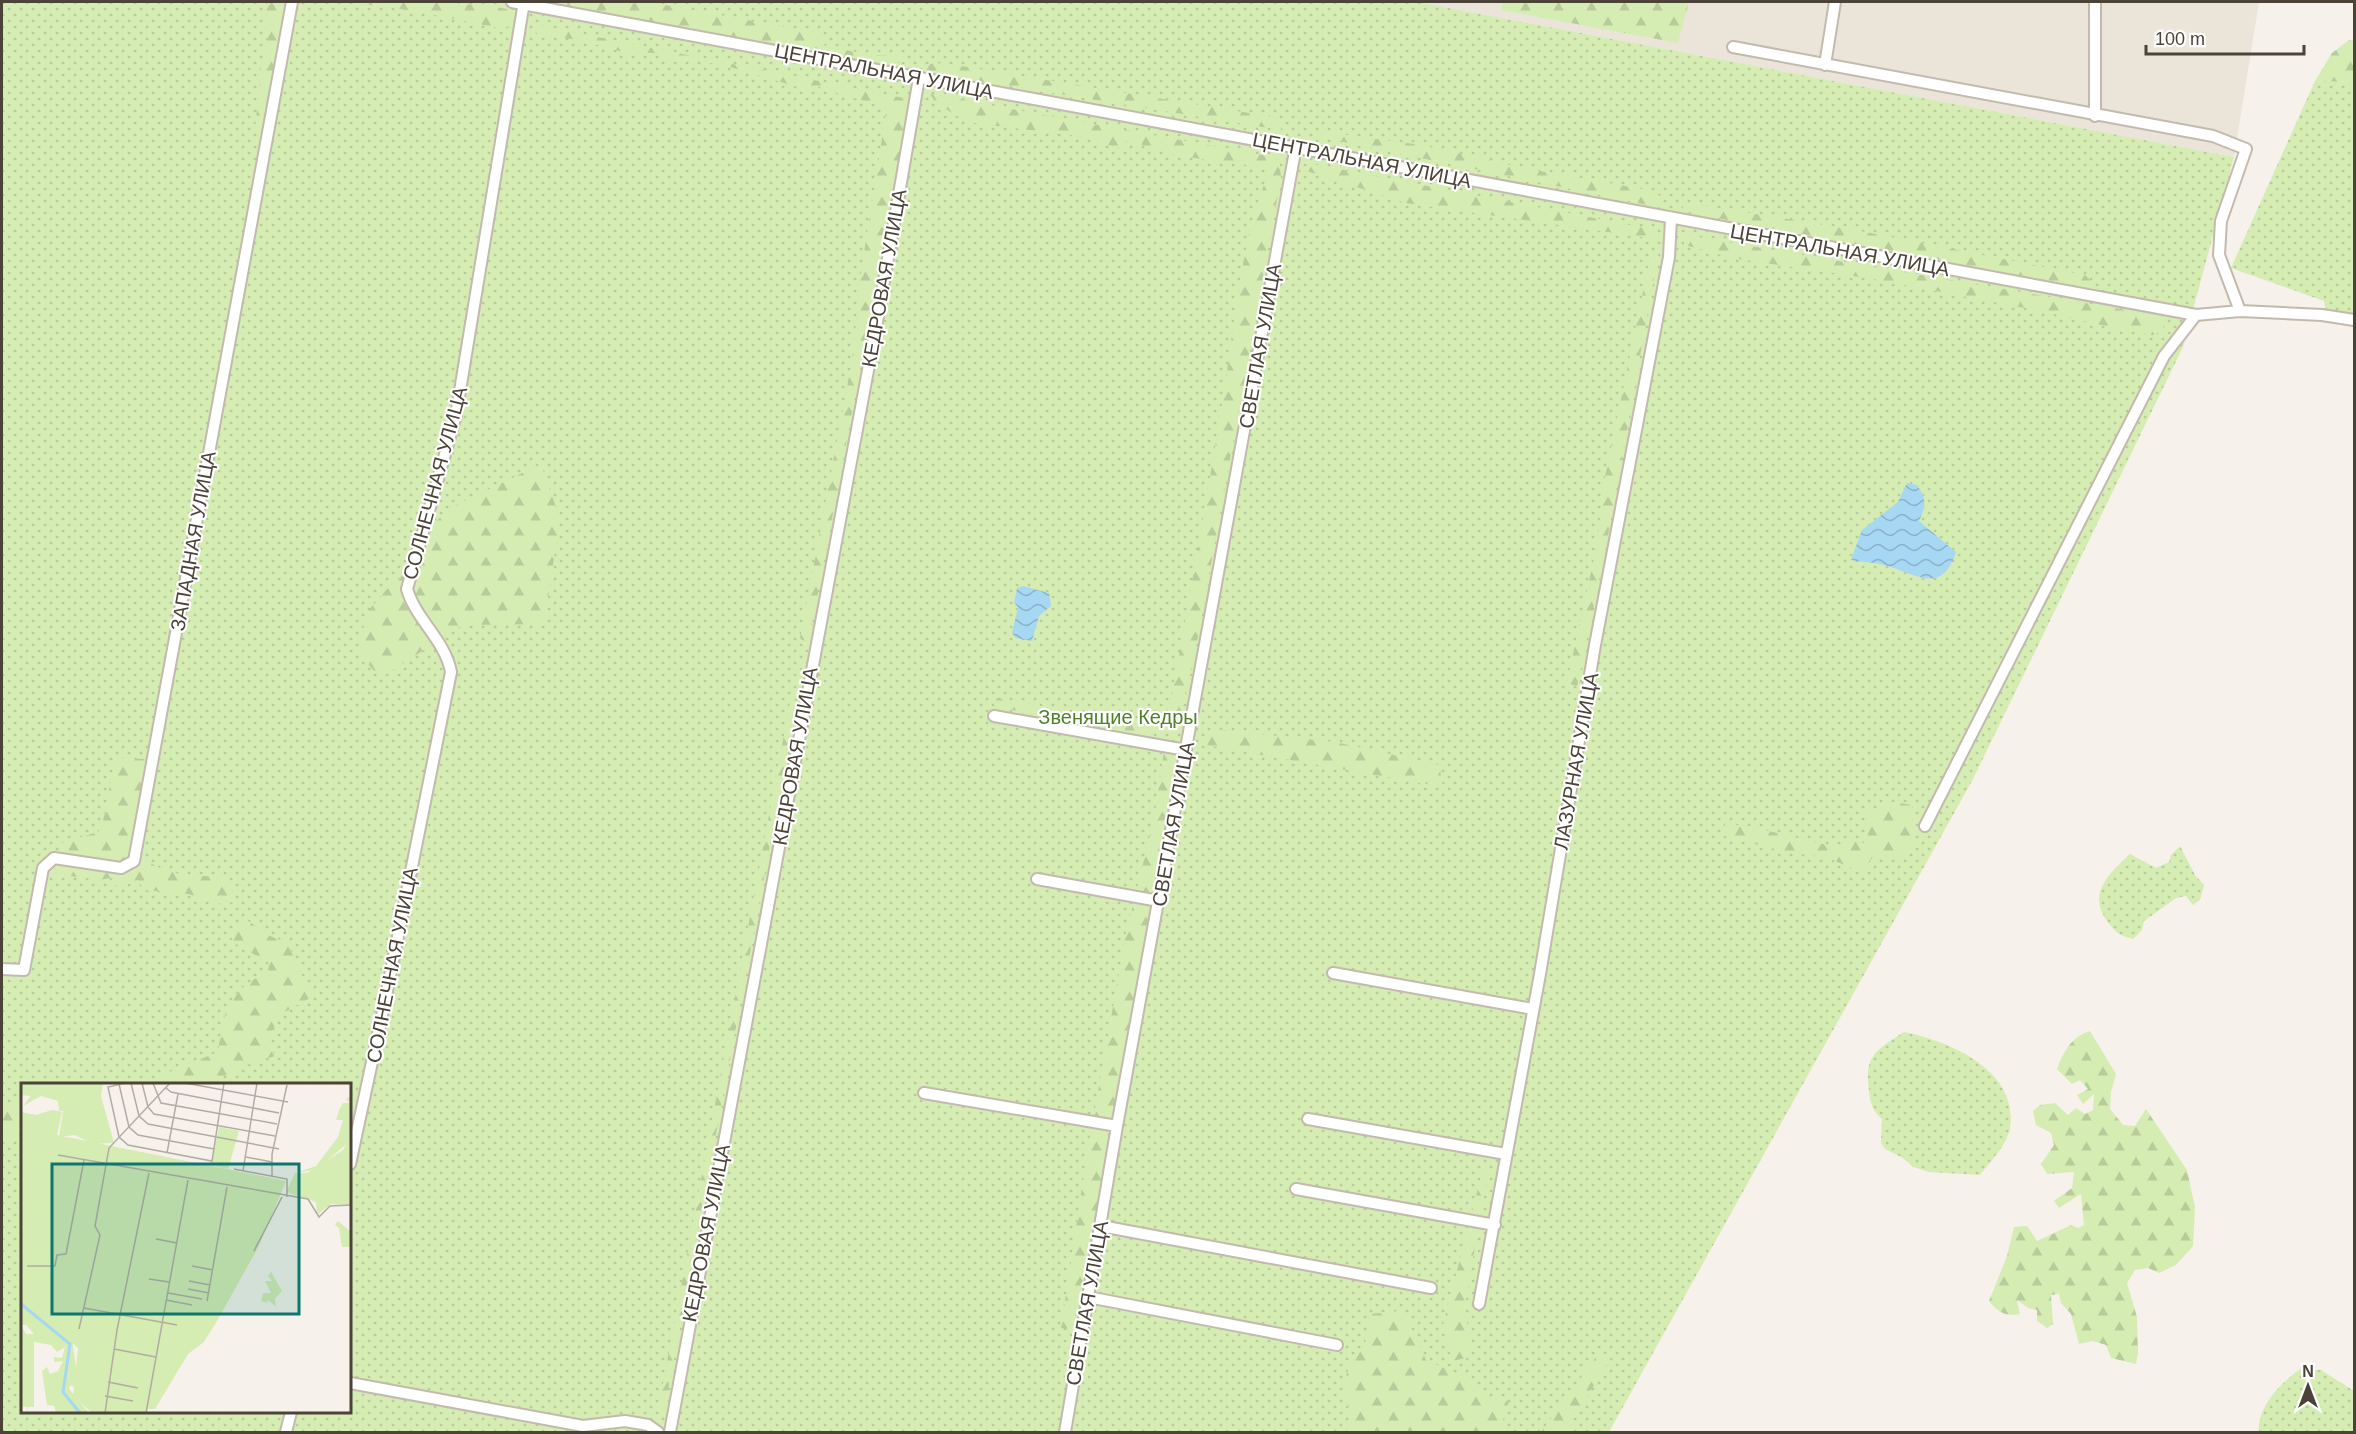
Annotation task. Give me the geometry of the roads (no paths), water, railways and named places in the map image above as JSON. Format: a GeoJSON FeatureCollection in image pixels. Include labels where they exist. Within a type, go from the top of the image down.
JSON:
{"type":"FeatureCollection","features":[{"type":"Feature","properties":{"kind":"street","name":"ЗАПАДНАЯ УЛИЦА"},"geometry":{"type":"LineString","coordinates":[[2,969],[24,969],[43,868],[54,858],[121,868],[135,861],[292,2]]}},
{"type":"Feature","properties":{"kind":"street","name":"ЦЕНТРАЛЬНАЯ УЛИЦА"},"geometry":{"type":"LineString","coordinates":[[512,2],[2196,315],[2240,311],[2322,315],[2355,320]]}},
{"type":"Feature","properties":{"kind":"street"},"geometry":{"type":"LineString","coordinates":[[1825,65],[1835,2]]}},
{"type":"Feature","properties":{"kind":"street"},"geometry":{"type":"LineString","coordinates":[[2095,2],[2095,116]]}},
{"type":"Feature","properties":{"kind":"street","name":"СОЛНЕЧНАЯ УЛИЦА"},"geometry":{"type":"LineString","coordinates":[[351,1159],[451,672],[448,657],[411,602],[407,589],[456,415],[525,3]]}},
{"type":"Feature","properties":{"kind":"street"},"geometry":{"type":"LineString","coordinates":[[1733,47],[2095,116],[2213,136],[2246,148],[2221,221],[2219,255],[2240,311]]}},
{"type":"Feature","properties":{"kind":"street","name":"КЕДРОВАЯ УЛИЦА"},"geometry":{"type":"LineString","coordinates":[[670,1432],[877,322],[919,78]]}},
{"type":"Feature","properties":{"kind":"street","name":"СВЕТЛАЯ УЛИЦА"},"geometry":{"type":"LineString","coordinates":[[1065,1432],[1117,1126],[1296,146]]}},
{"type":"Feature","properties":{"kind":"street","name":"ЛАЗУРНАЯ УЛИЦА"},"geometry":{"type":"LineString","coordinates":[[1479,1304],[1533,1009],[1595,645],[1669,257],[1671,219]]}},
{"type":"Feature","properties":{"kind":"street"},"geometry":{"type":"LineString","coordinates":[[1925,826],[2164,356],[2196,315]]}},
{"type":"Feature","properties":{"kind":"street"},"geometry":{"type":"LineString","coordinates":[[994,716],[1186,750]]}},
{"type":"Feature","properties":{"kind":"street"},"geometry":{"type":"LineString","coordinates":[[1037,879],[1159,901]]}},
{"type":"Feature","properties":{"kind":"street"},"geometry":{"type":"LineString","coordinates":[[1333,973],[1533,1009]]}},
{"type":"Feature","properties":{"kind":"street"},"geometry":{"type":"LineString","coordinates":[[924,1093],[1117,1126]]}},
{"type":"Feature","properties":{"kind":"street"},"geometry":{"type":"LineString","coordinates":[[1308,1119],[1506,1154]]}},
{"type":"Feature","properties":{"kind":"street"},"geometry":{"type":"LineString","coordinates":[[1296,1189],[1495,1224]]}},
{"type":"Feature","properties":{"kind":"street"},"geometry":{"type":"LineString","coordinates":[[1101,1226],[1431,1288]]}},
{"type":"Feature","properties":{"kind":"street"},"geometry":{"type":"LineString","coordinates":[[1088,1297],[1337,1345]]}},
{"type":"Feature","properties":{"kind":"street"},"geometry":{"type":"LineString","coordinates":[[351,1383],[584,1426],[625,1420],[648,1425],[658,1432]]}},
{"type":"Feature","properties":{"kind":"street"},"geometry":{"type":"LineString","coordinates":[[286,1432],[291,1413]]}},
{"type":"Feature","properties":{"kind":"water"},"geometry":{"type":"Polygon","coordinates":[[[1907,483],[1917,485],[1923,495],[1924,507],[1919,521],[1956,552],[1950,566],[1943,574],[1935,578],[1917,576],[1876,563],[1851,560],[1862,530],[1898,502],[1907,483]]]}},
{"type":"Feature","properties":{"kind":"water"},"geometry":{"type":"Polygon","coordinates":[[[1023,586],[1049,593],[1051,606],[1039,616],[1032,641],[1016,638],[1012,633],[1018,607],[1014,603],[1017,588],[1023,586]]]}},
{"type":"Feature","properties":{"kind":"park label","name":"Звенящие Кедры"},"geometry":{"type":"Point","coordinates":[1118,717]}}]}
